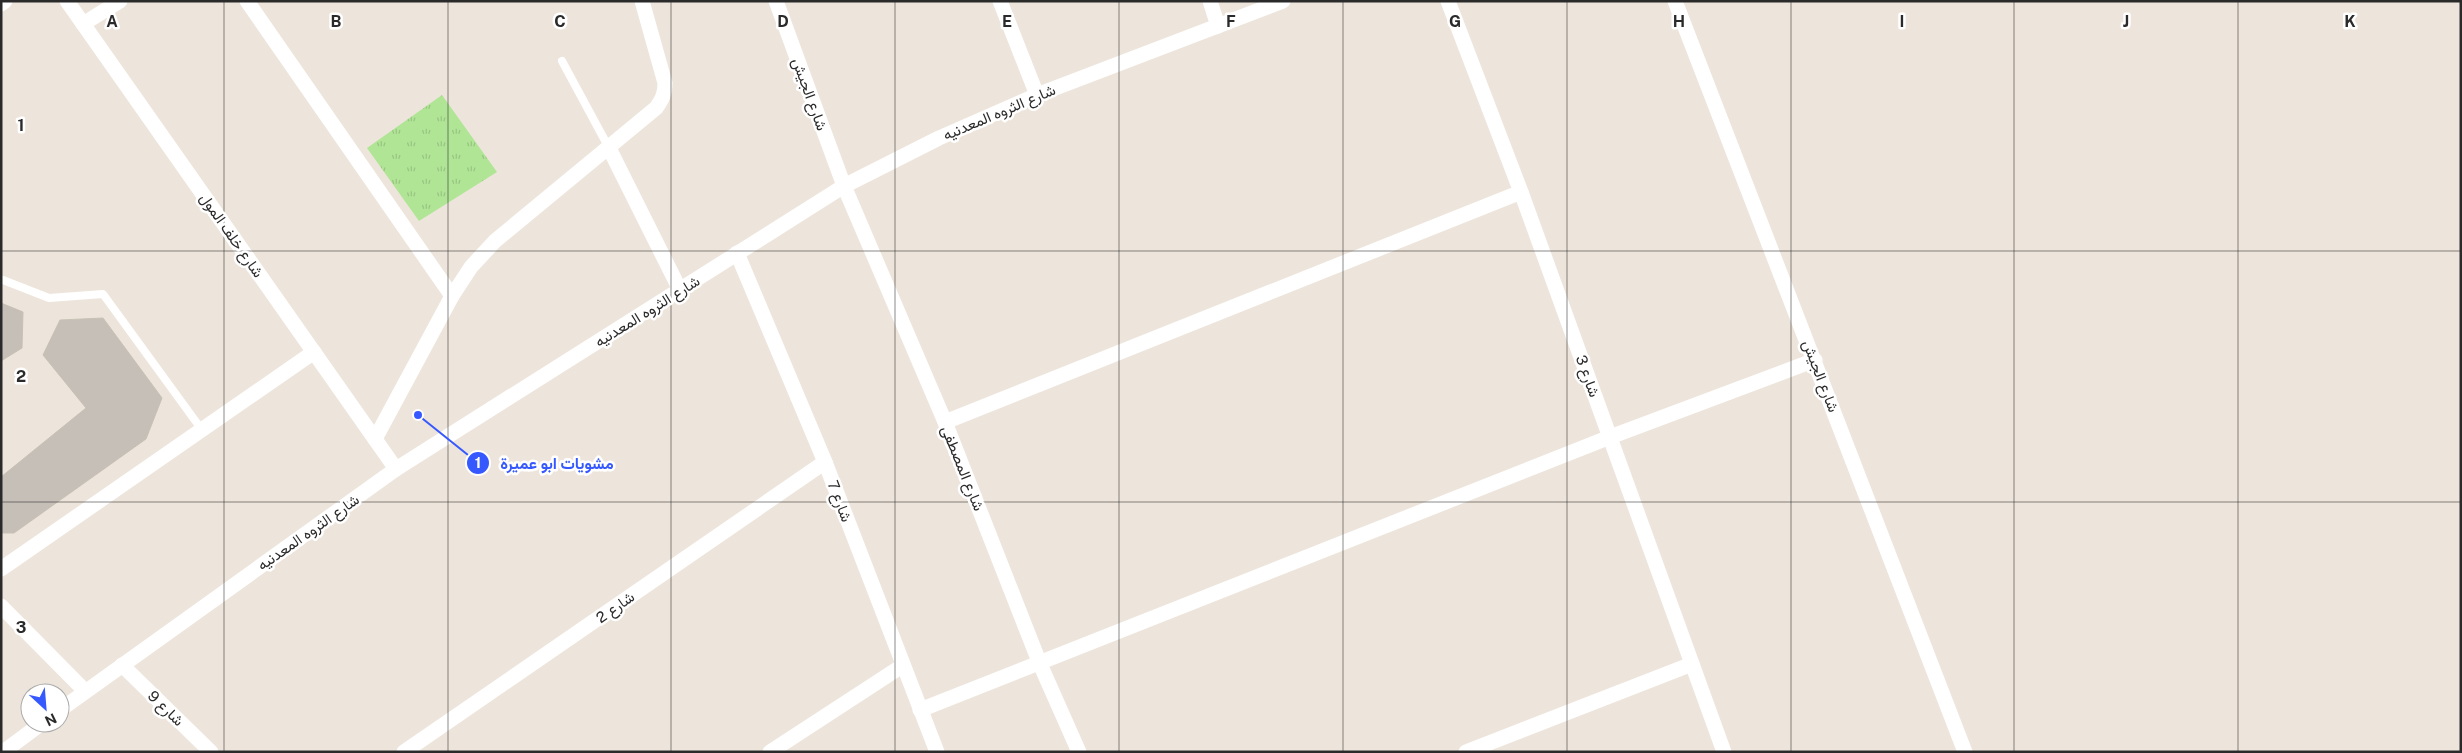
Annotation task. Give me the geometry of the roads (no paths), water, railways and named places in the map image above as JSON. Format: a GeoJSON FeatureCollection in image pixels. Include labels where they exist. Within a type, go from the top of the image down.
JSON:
{"type":"FeatureCollection","features":[{"type":"Feature","properties":{"kind":"street"},"geometry":{"type":"LineString","coordinates":[[1,4],[5,1]]}},
{"type":"Feature","properties":{"kind":"street","name":"شارع خلف المول"},"geometry":{"type":"LineString","coordinates":[[67,1],[396,469]]}},
{"type":"Feature","properties":{"kind":"street"},"geometry":{"type":"LineString","coordinates":[[84,24],[120,1]]}},
{"type":"Feature","properties":{"kind":"street"},"geometry":{"type":"LineString","coordinates":[[247,1],[452,296]]}},
{"type":"Feature","properties":{"kind":"street"},"geometry":{"type":"LineString","coordinates":[[375,439],[452,296],[471,267],[495,242],[656,108],[665,94],[665,83],[642,1]]}},
{"type":"Feature","properties":{"kind":"street","name":"شارع الجيش"},"geometry":{"type":"LineString","coordinates":[[776,1],[844,186]]}},
{"type":"Feature","properties":{"kind":"street"},"geometry":{"type":"LineString","coordinates":[[1000,1],[1037,95]]}},
{"type":"Feature","properties":{"kind":"street"},"geometry":{"type":"LineString","coordinates":[[1210,1],[1218,26]]}},
{"type":"Feature","properties":{"kind":"street","name":"شارع الثروه المعدنيه"},"geometry":{"type":"LineString","coordinates":[[70,702],[396,469],[844,186],[939,138],[1037,95],[1283,1]]}},
{"type":"Feature","properties":{"kind":"street","name":"شارع 3"},"geometry":{"type":"LineString","coordinates":[[1448,1],[1521,192],[1724,752]]}},
{"type":"Feature","properties":{"kind":"street","name":"شارع الجيش"},"geometry":{"type":"LineString","coordinates":[[1674,1],[1815,360],[1965,752]]}},
{"type":"Feature","properties":{"kind":"street"},"geometry":{"type":"LineString","coordinates":[[609,148],[680,290]]}},
{"type":"Feature","properties":{"kind":"street","name":"شارع المصطفى"},"geometry":{"type":"LineString","coordinates":[[844,186],[945,422],[1040,664],[1079,752]]}},
{"type":"Feature","properties":{"kind":"street"},"geometry":{"type":"LineString","coordinates":[[945,422],[1521,192]]}},
{"type":"Feature","properties":{"kind":"street","name":"شارع 7"},"geometry":{"type":"LineString","coordinates":[[737,254],[825,462],[902,666],[937,752]]}},
{"type":"Feature","properties":{"kind":"street"},"geometry":{"type":"LineString","coordinates":[[1,569],[314,352]]}},
{"type":"Feature","properties":{"kind":"street"},"geometry":{"type":"LineString","coordinates":[[920,710],[1610,437],[1815,360]]}},
{"type":"Feature","properties":{"kind":"street","name":"شارع 2"},"geometry":{"type":"LineString","coordinates":[[404,752],[825,462]]}},
{"type":"Feature","properties":{"kind":"street"},"geometry":{"type":"LineString","coordinates":[[1,606],[85,691]]}},
{"type":"Feature","properties":{"kind":"street"},"geometry":{"type":"LineString","coordinates":[[1466,752],[1692,664]]}},
{"type":"Feature","properties":{"kind":"street","name":"شارع 9"},"geometry":{"type":"LineString","coordinates":[[122,665],[211,752]]}},
{"type":"Feature","properties":{"kind":"street"},"geometry":{"type":"LineString","coordinates":[[770,752],[902,666]]}},
{"type":"Feature","properties":{"kind":"street"},"geometry":{"type":"LineString","coordinates":[[3,752],[29,733]]}},
{"type":"Feature","properties":{"kind":"lane"},"geometry":{"type":"LineString","coordinates":[[562,61],[609,148]]}},
{"type":"Feature","properties":{"kind":"lane"},"geometry":{"type":"LineString","coordinates":[[3,280],[49,298],[103,294],[202,430]]}},
{"type":"Feature","properties":{"kind":"place","name":"مشويات ابو عميرة"},"geometry":{"type":"Point","coordinates":[418,415]}}]}
